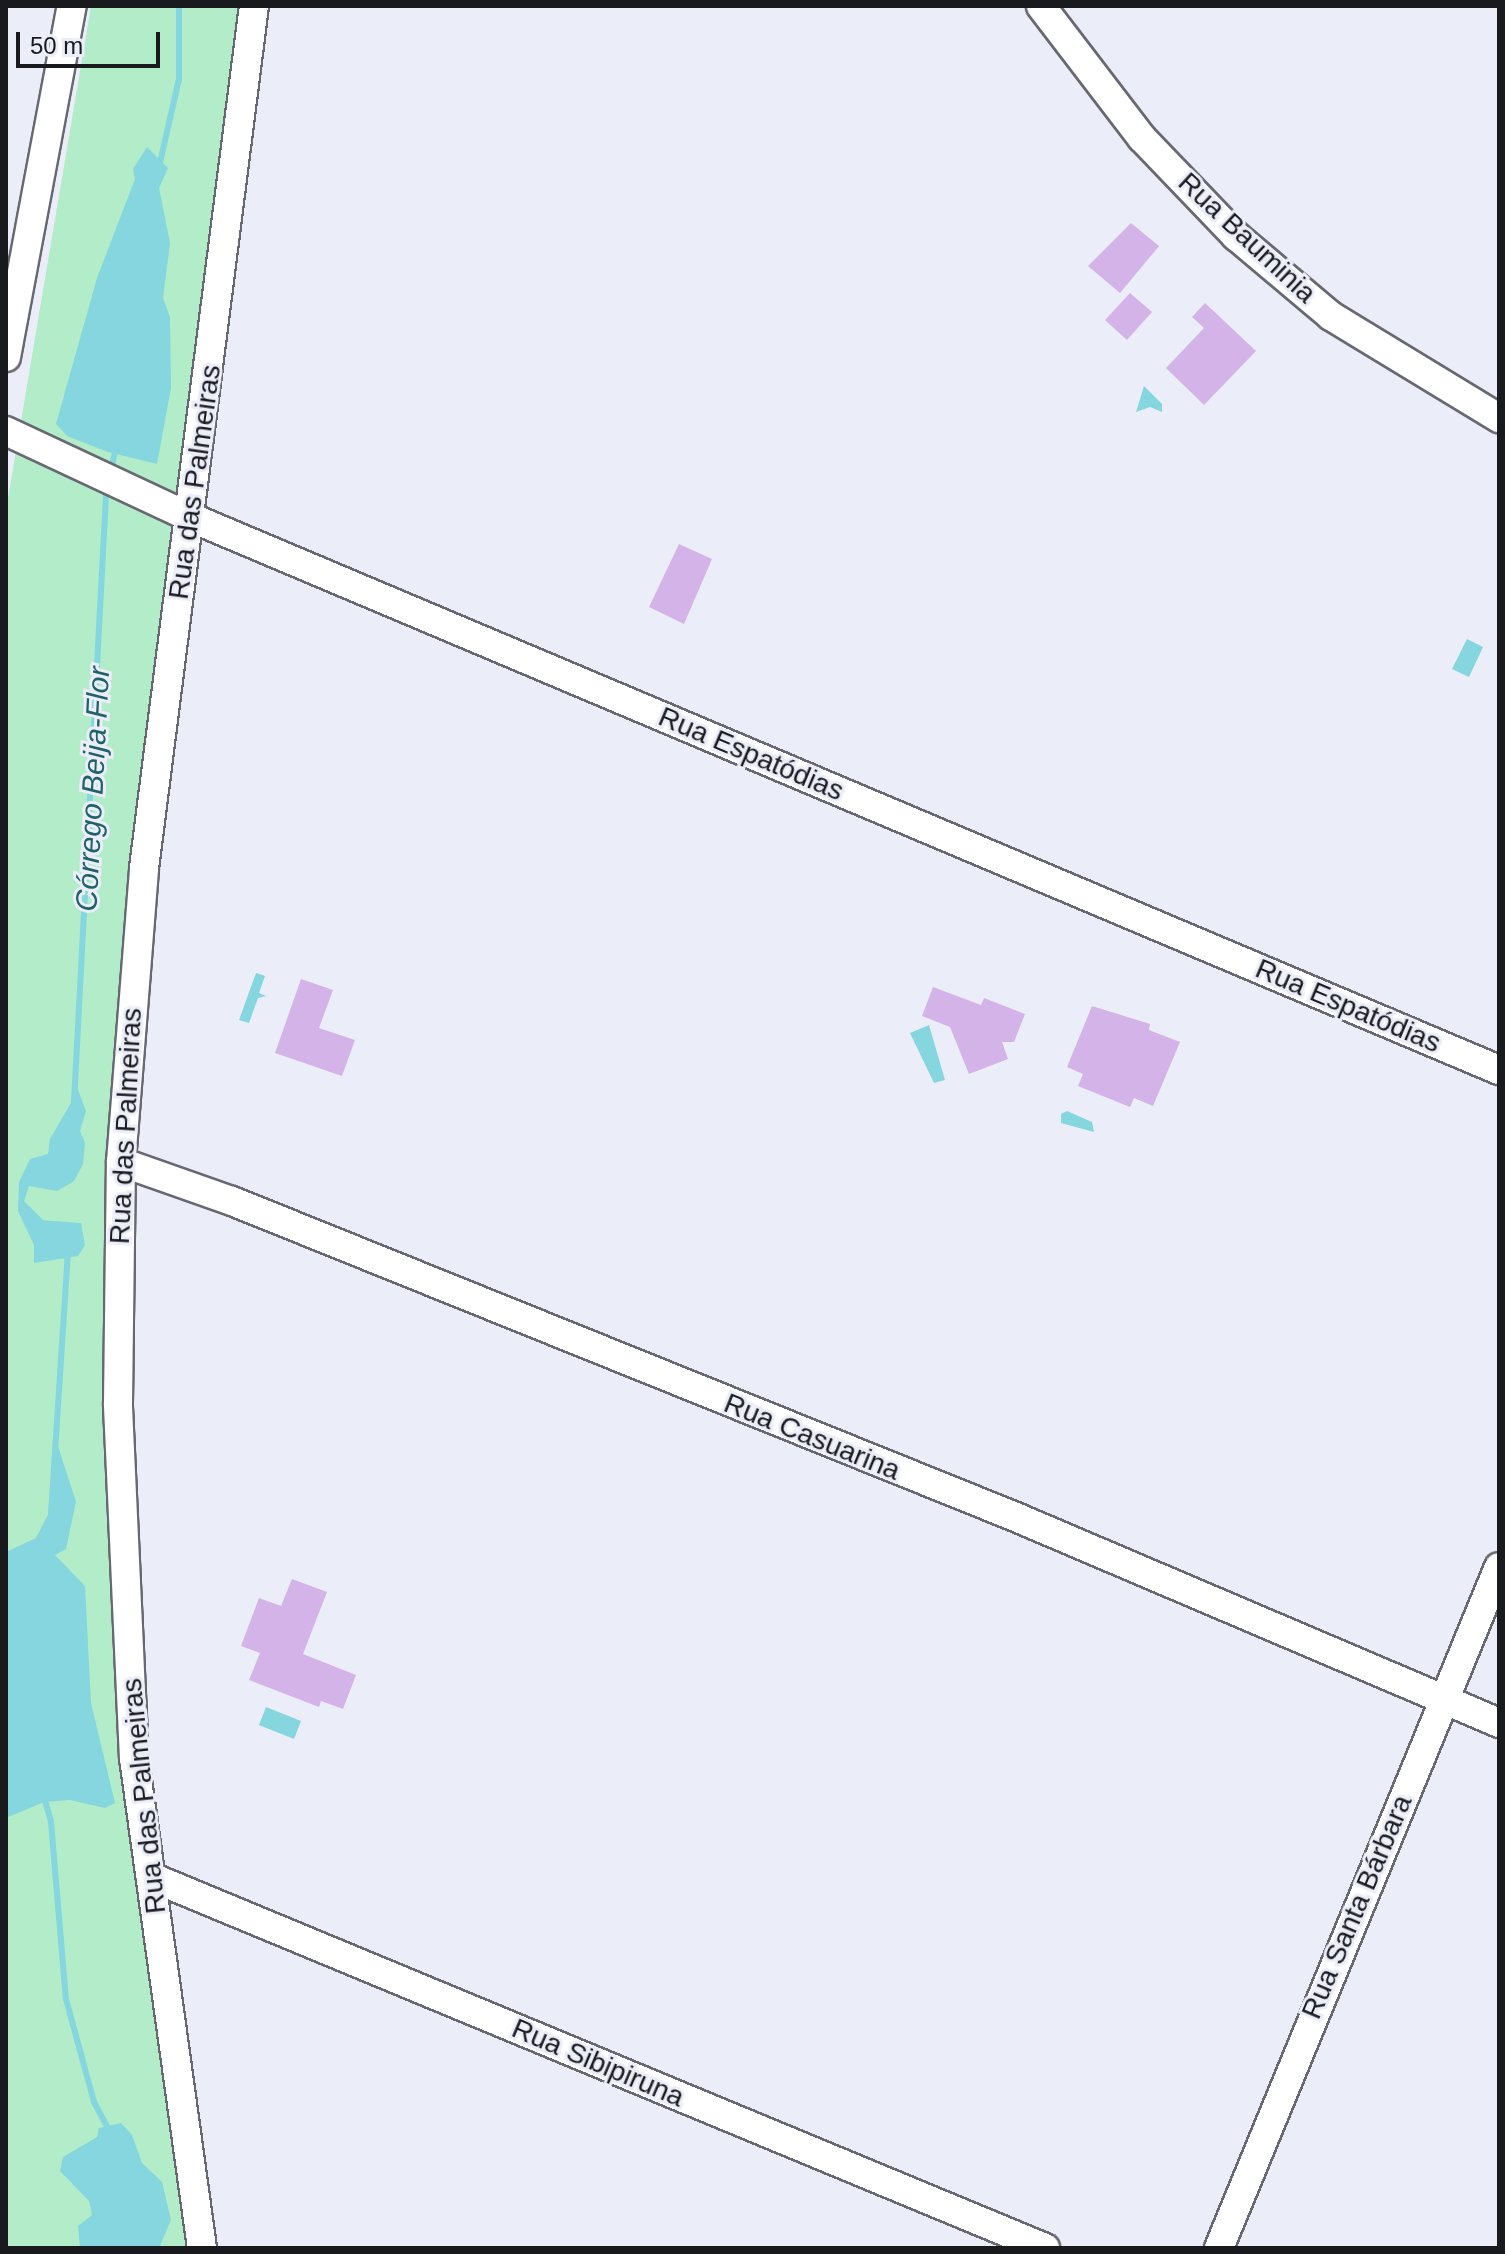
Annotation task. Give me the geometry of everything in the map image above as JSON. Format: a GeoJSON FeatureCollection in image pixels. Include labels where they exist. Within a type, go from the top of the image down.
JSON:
{"type":"FeatureCollection","features":[{"type":"Feature","properties":{"kind":"street"},"geometry":{"type":"LineString","coordinates":[[6,357],[72,6]]}},
{"type":"Feature","properties":{"kind":"street","name":"Rua das Palmeiras"},"geometry":{"type":"LineString","coordinates":[[202,2248],[134,1759],[118,1403],[121,1162],[144,868],[192,518],[254,6]]}},
{"type":"Feature","properties":{"kind":"street","name":"Rua Bauminia"},"geometry":{"type":"LineString","coordinates":[[1041,6],[1142,138],[1236,236],[1331,316],[1499,418]]}},
{"type":"Feature","properties":{"kind":"street","name":"Rua Espatódias"},"geometry":{"type":"LineString","coordinates":[[6,431],[192,518],[1499,1070]]}},
{"type":"Feature","properties":{"kind":"street","name":"Rua Casuarina"},"geometry":{"type":"LineString","coordinates":[[121,1162],[232,1201],[569,1341],[1018,1518],[1499,1723]]}},
{"type":"Feature","properties":{"kind":"street","name":"Rua Santa Bárbara"},"geometry":{"type":"LineString","coordinates":[[1219,2248],[1499,1567]]}},
{"type":"Feature","properties":{"kind":"street","name":"Rua Sibipiruna"},"geometry":{"type":"LineString","coordinates":[[151,1877],[1045,2248]]}},
{"type":"Feature","properties":{"kind":"green space"},"geometry":{"type":"Polygon","coordinates":[[[91,6],[240,6],[116,1057],[103,1446],[152,1975],[197,2248],[6,2248],[6,510],[91,6]]]}},
{"type":"Feature","properties":{"kind":"water"},"geometry":{"type":"Polygon","coordinates":[[[147,147],[168,168],[159,188],[170,243],[163,298],[170,317],[171,388],[157,464],[108,452],[67,436],[56,424],[97,278],[135,179],[133,169],[147,147]]]}},
{"type":"Feature","properties":{"kind":"water"},"geometry":{"type":"Polygon","coordinates":[[[1144,386],[1162,404],[1162,412],[1150,407],[1136,412],[1144,386]]]}},
{"type":"Feature","properties":{"kind":"water"},"geometry":{"type":"Polygon","coordinates":[[[1467,639],[1483,647],[1469,677],[1452,669],[1467,639]]]}},
{"type":"Feature","properties":{"kind":"water"},"geometry":{"type":"Polygon","coordinates":[[[256,973],[265,976],[259,993],[266,996],[258,998],[249,1023],[239,1020],[256,973]]]}},
{"type":"Feature","properties":{"kind":"water"},"geometry":{"type":"Polygon","coordinates":[[[929,1025],[945,1080],[934,1083],[910,1033],[929,1025]]]}},
{"type":"Feature","properties":{"kind":"water"},"geometry":{"type":"Polygon","coordinates":[[[75,1082],[86,1111],[80,1131],[85,1143],[83,1164],[74,1181],[57,1191],[29,1186],[22,1208],[39,1220],[81,1223],[85,1245],[78,1256],[34,1263],[34,1245],[18,1211],[19,1182],[30,1159],[48,1154],[50,1139],[75,1096],[75,1082]]]}},
{"type":"Feature","properties":{"kind":"water"},"geometry":{"type":"Polygon","coordinates":[[[1067,1111],[1092,1122],[1094,1132],[1061,1123],[1061,1114],[1067,1111]]]}},
{"type":"Feature","properties":{"kind":"water"},"geometry":{"type":"Polygon","coordinates":[[[57,1443],[76,1502],[66,1549],[55,1555],[85,1586],[91,1703],[115,1803],[105,1808],[70,1800],[44,1802],[6,1818],[6,1552],[36,1538],[52,1507],[57,1443]]]}},
{"type":"Feature","properties":{"kind":"water"},"geometry":{"type":"Polygon","coordinates":[[[266,1707],[301,1721],[294,1739],[259,1725],[266,1707]]]}},
{"type":"Feature","properties":{"kind":"water"},"geometry":{"type":"Polygon","coordinates":[[[121,2123],[132,2135],[142,2163],[162,2182],[171,2220],[159,2248],[80,2248],[78,2226],[92,2215],[89,2201],[60,2171],[63,2157],[97,2137],[99,2128],[121,2123]]]}},
{"type":"Feature","properties":{"kind":"building"},"geometry":{"type":"Polygon","coordinates":[[[1131,223],[1159,246],[1120,293],[1088,266],[1131,223]]]}},
{"type":"Feature","properties":{"kind":"building"},"geometry":{"type":"Polygon","coordinates":[[[1130,293],[1152,312],[1127,340],[1105,320],[1130,293]]]}},
{"type":"Feature","properties":{"kind":"building"},"geometry":{"type":"Polygon","coordinates":[[[1205,303],[1256,351],[1204,405],[1166,368],[1204,328],[1192,317],[1205,303]]]}},
{"type":"Feature","properties":{"kind":"building"},"geometry":{"type":"Polygon","coordinates":[[[679,544],[712,559],[684,624],[649,607],[679,544]]]}},
{"type":"Feature","properties":{"kind":"building"},"geometry":{"type":"Polygon","coordinates":[[[301,979],[333,990],[319,1028],[355,1040],[342,1076],[275,1053],[301,979]]]}},
{"type":"Feature","properties":{"kind":"building"},"geometry":{"type":"Polygon","coordinates":[[[933,987],[981,1005],[984,998],[1025,1014],[1014,1042],[1002,1042],[1008,1059],[969,1074],[950,1027],[922,1016],[933,987]]]}},
{"type":"Feature","properties":{"kind":"building"},"geometry":{"type":"Polygon","coordinates":[[[1092,1006],[1150,1024],[1149,1030],[1180,1042],[1153,1106],[1134,1098],[1130,1107],[1078,1086],[1083,1074],[1067,1067],[1092,1006]]]}},
{"type":"Feature","properties":{"kind":"building"},"geometry":{"type":"Polygon","coordinates":[[[292,1579],[327,1592],[303,1654],[356,1675],[343,1709],[321,1701],[319,1707],[249,1680],[260,1653],[241,1646],[259,1598],[281,1606],[292,1579]]]}},
{"type":"Feature","properties":{"kind":"waterway","name":"Córrego Beija-Flor"},"geometry":{"type":"LineString","coordinates":[[159,167],[179,79],[179,6]]}},
{"type":"Feature","properties":{"kind":"waterway","name":"Córrego Beija-Flor"},"geometry":{"type":"LineString","coordinates":[[112,466],[116,447]]}},
{"type":"Feature","properties":{"kind":"waterway","name":"Córrego Beija-Flor"},"geometry":{"type":"LineString","coordinates":[[74,1102],[106,495]]}},
{"type":"Feature","properties":{"kind":"waterway"},"geometry":{"type":"LineString","coordinates":[[23,1204],[42,1223]]}},
{"type":"Feature","properties":{"kind":"waterway","name":"Córrego Beija-Flor"},"geometry":{"type":"LineString","coordinates":[[51,1514],[68,1251]]}},
{"type":"Feature","properties":{"kind":"waterway","name":"Córrego Beija-Flor"},"geometry":{"type":"LineString","coordinates":[[44,1797],[51,1822],[66,1999],[94,2102],[110,2132]]}}]}
